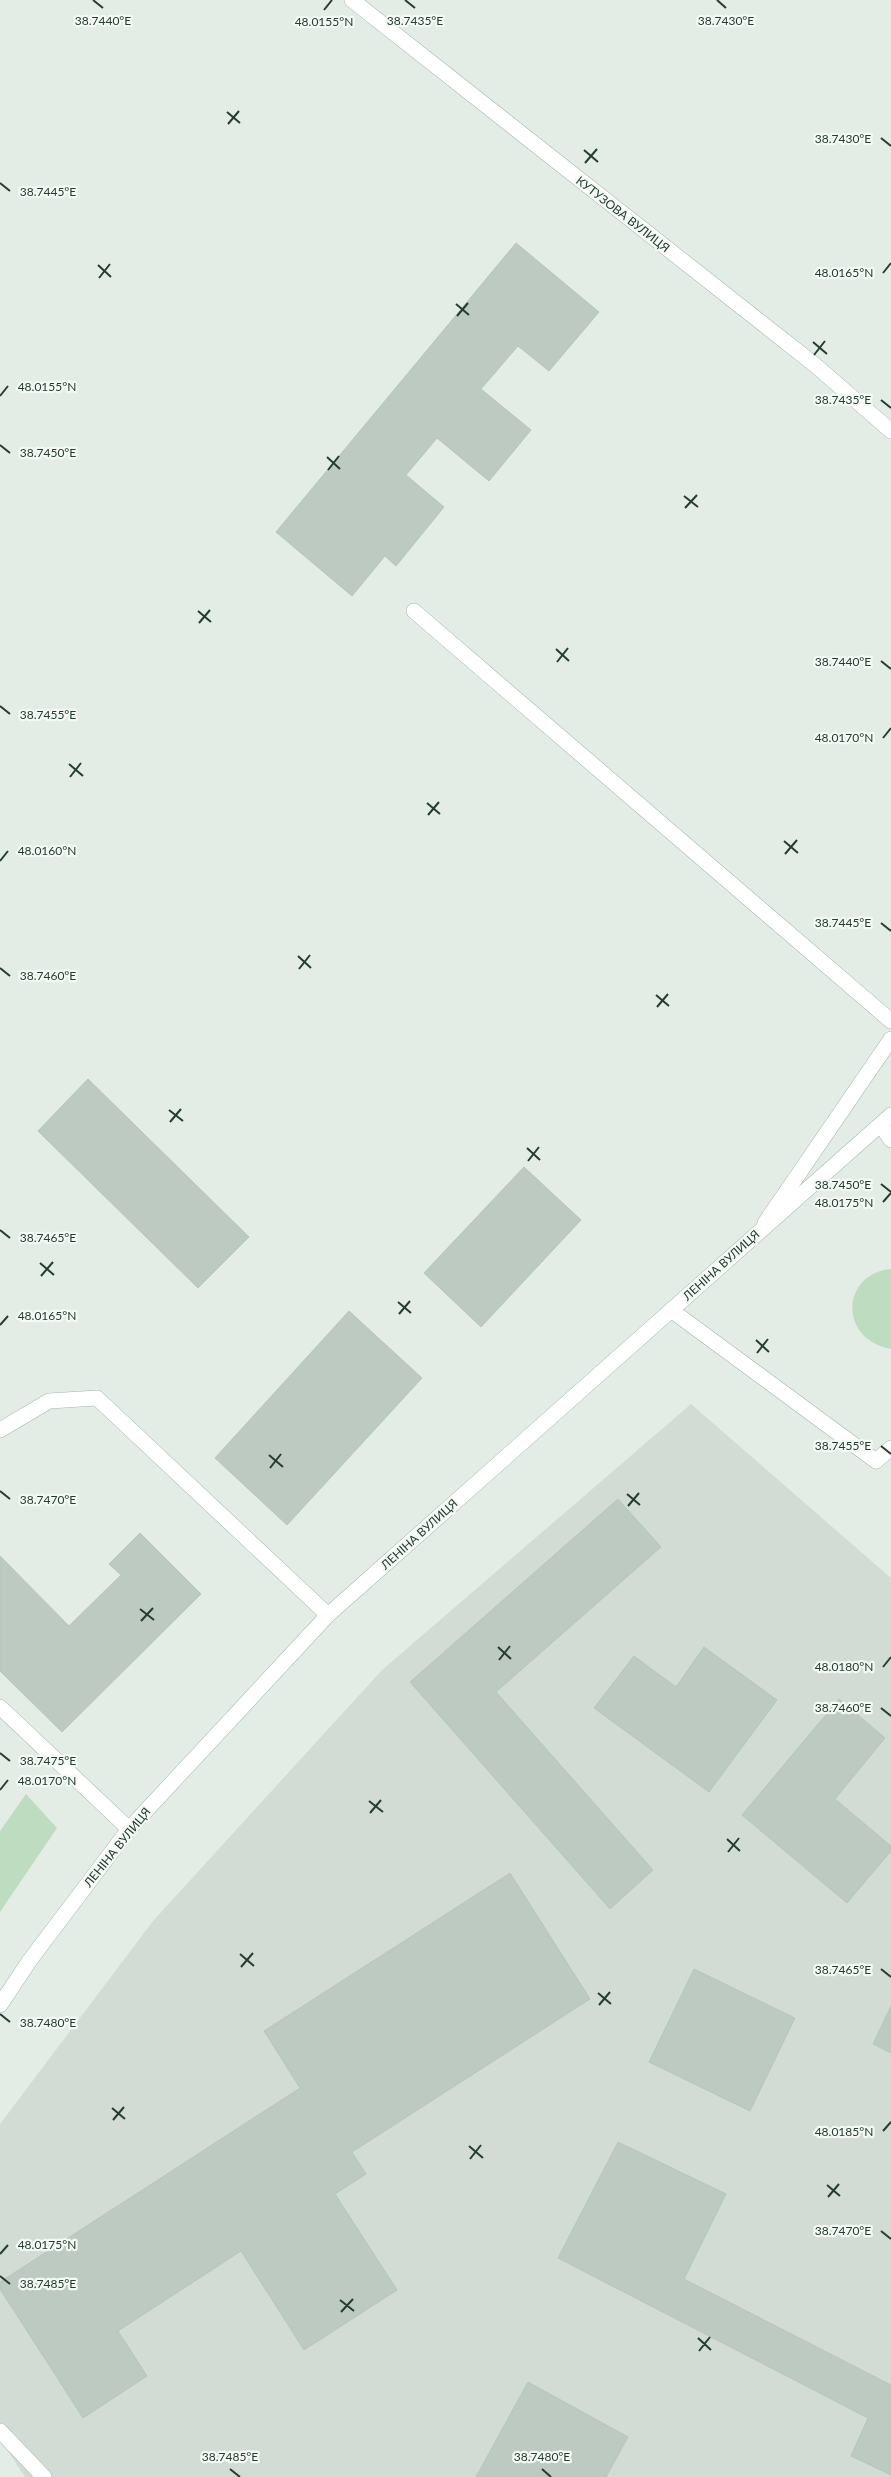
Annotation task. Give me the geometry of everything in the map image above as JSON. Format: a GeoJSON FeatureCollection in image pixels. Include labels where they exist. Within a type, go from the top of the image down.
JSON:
{"type":"FeatureCollection","features":[{"type":"Feature","properties":{"kind":"street","name":"КУТУЗОВА ВУЛИЦЯ"},"geometry":{"type":"LineString","coordinates":[[352,0],[815,365],[891,431]]}},
{"type":"Feature","properties":{"kind":"street"},"geometry":{"type":"LineString","coordinates":[[414,611],[891,1021]]}},
{"type":"Feature","properties":{"kind":"street"},"geometry":{"type":"LineString","coordinates":[[762,1228],[891,1039]]}},
{"type":"Feature","properties":{"kind":"street"},"geometry":{"type":"LineString","coordinates":[[886,1120],[891,1140]]}},
{"type":"Feature","properties":{"kind":"street","name":"ЛЕНІНА ВУЛИЦЯ"},"geometry":{"type":"LineString","coordinates":[[0,2005],[30,1960],[129,1829],[328,1615],[886,1120]]}},
{"type":"Feature","properties":{"kind":"street"},"geometry":{"type":"LineString","coordinates":[[671,1310],[876,1461],[891,1448]]}},
{"type":"Feature","properties":{"kind":"street"},"geometry":{"type":"LineString","coordinates":[[0,1430],[49,1400],[97,1398],[328,1615]]}},
{"type":"Feature","properties":{"kind":"street"},"geometry":{"type":"LineString","coordinates":[[0,1707],[129,1829]]}},
{"type":"Feature","properties":{"kind":"street"},"geometry":{"type":"LineString","coordinates":[[0,2432],[44,2477]]}},
{"type":"Feature","properties":{"kind":"shaded area"},"geometry":{"type":"Polygon","coordinates":[[[691,1404],[891,1578],[891,2477],[25,2477],[0,2439],[0,2124],[153,1921],[382,1670],[691,1404]]]}},
{"type":"Feature","properties":{"kind":"green space"},"geometry":{"type":"Polygon","coordinates":[[[891,1269],[891,1349],[873,1343],[861,1333],[854,1320],[852,1307],[855,1293],[863,1282],[875,1273],[891,1269]]]}},
{"type":"Feature","properties":{"kind":"green space"},"geometry":{"type":"Polygon","coordinates":[[[26,1794],[57,1828],[0,1912],[0,1831],[26,1794]]]}},
{"type":"Feature","properties":{"kind":"building"},"geometry":{"type":"Polygon","coordinates":[[[516,243],[599,312],[549,371],[518,346],[481,389],[531,430],[489,481],[437,438],[406,475],[444,507],[396,566],[385,556],[352,596],[276,532],[516,243]]]}},
{"type":"Feature","properties":{"kind":"building"},"geometry":{"type":"Polygon","coordinates":[[[88,1079],[249,1237],[198,1288],[38,1131],[88,1079]]]}},
{"type":"Feature","properties":{"kind":"building"},"geometry":{"type":"Polygon","coordinates":[[[524,1167],[581,1220],[481,1327],[424,1273],[524,1167]]]}},
{"type":"Feature","properties":{"kind":"building"},"geometry":{"type":"Polygon","coordinates":[[[349,1311],[422,1378],[287,1525],[215,1458],[349,1311]]]}},
{"type":"Feature","properties":{"kind":"building"},"geometry":{"type":"Polygon","coordinates":[[[618,1499],[661,1547],[496,1692],[653,1870],[610,1909],[410,1682],[618,1499]]]}},
{"type":"Feature","properties":{"kind":"building"},"geometry":{"type":"Polygon","coordinates":[[[140,1533],[201,1594],[62,1732],[0,1671],[0,1556],[69,1626],[121,1575],[109,1564],[140,1533]]]}},
{"type":"Feature","properties":{"kind":"building"},"geometry":{"type":"Polygon","coordinates":[[[704,1647],[777,1700],[709,1792],[594,1708],[634,1656],[676,1687],[704,1647]]]}},
{"type":"Feature","properties":{"kind":"building"},"geometry":{"type":"Polygon","coordinates":[[[839,1699],[885,1738],[835,1799],[891,1846],[891,1851],[847,1903],[742,1815],[839,1699]]]}},
{"type":"Feature","properties":{"kind":"building"},"geometry":{"type":"Polygon","coordinates":[[[510,1873],[590,1999],[352,2152],[366,2174],[335,2194],[397,2290],[304,2350],[241,2251],[118,2331],[147,2376],[83,2418],[0,2289],[0,2282],[300,2088],[264,2031],[510,1873]]]}},
{"type":"Feature","properties":{"kind":"building"},"geometry":{"type":"Polygon","coordinates":[[[694,1969],[795,2018],[750,2111],[649,2062],[694,1969]]]}},
{"type":"Feature","properties":{"kind":"building"},"geometry":{"type":"Polygon","coordinates":[[[891,2006],[891,2053],[873,2044],[891,2006]]]}},
{"type":"Feature","properties":{"kind":"building"},"geometry":{"type":"Polygon","coordinates":[[[618,2142],[726,2194],[684,2279],[891,2385],[891,2475],[851,2456],[868,2418],[558,2258],[618,2142]]]}},
{"type":"Feature","properties":{"kind":"building"},"geometry":{"type":"Polygon","coordinates":[[[528,2382],[628,2437],[606,2477],[476,2477],[528,2382]]]}}]}
